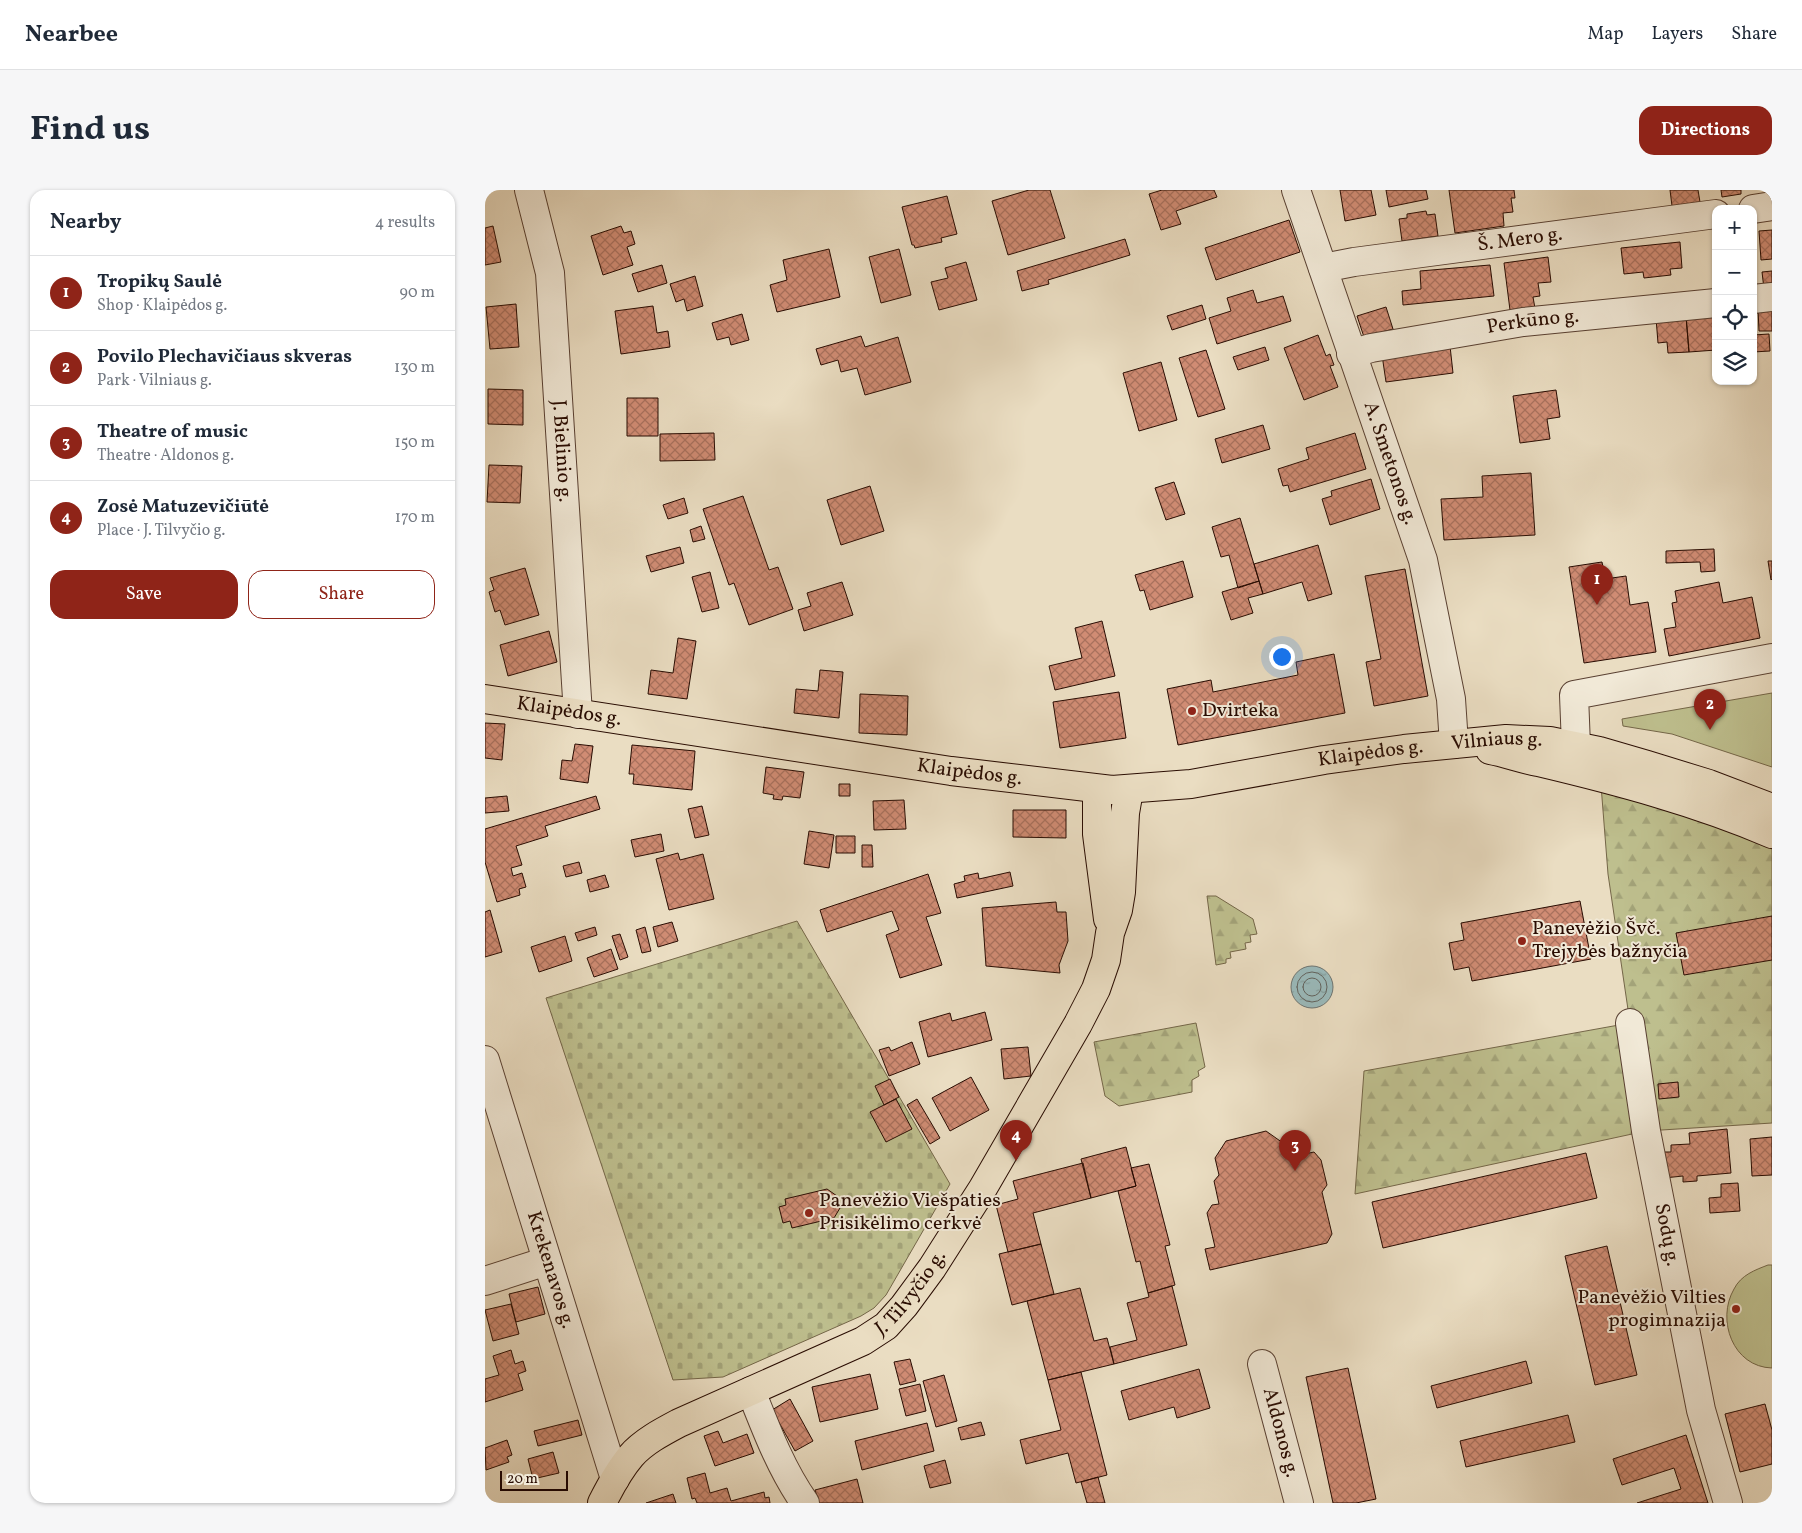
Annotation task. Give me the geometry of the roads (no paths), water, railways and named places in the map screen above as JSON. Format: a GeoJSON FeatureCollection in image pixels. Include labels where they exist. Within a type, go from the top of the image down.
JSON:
{"type":"FeatureCollection","features":[{"type":"Feature","properties":{"kind":"main road","name":"Klaipėdos g."},"geometry":{"type":"LineString","coordinates":[[485,699],[951,771],[1097,789],[1129,790],[1191,784],[1324,760],[1454,744]]}},
{"type":"Feature","properties":{"kind":"main road","name":"Vilniaus g."},"geometry":{"type":"LineString","coordinates":[[1454,744],[1497,752],[1574,758],[1608,754],[1701,782],[1772,808]]}},
{"type":"Feature","properties":{"kind":"main road","name":"Vilniaus g."},"geometry":{"type":"LineString","coordinates":[[1574,758],[1629,785],[1716,812],[1772,834]]}},
{"type":"Feature","properties":{"kind":"main road"},"geometry":{"type":"LineString","coordinates":[[1097,789],[1097,834],[1110,933]]}},
{"type":"Feature","properties":{"kind":"main road"},"geometry":{"type":"LineString","coordinates":[[1110,933],[1118,910],[1121,892],[1125,813],[1129,790]]}},
{"type":"Feature","properties":{"kind":"main road","name":"J. Tilvyčio g."},"geometry":{"type":"LineString","coordinates":[[602,1503],[615,1479],[632,1455],[655,1436],[679,1423],[863,1341],[886,1326],[904,1306],[932,1268],[983,1188],[1078,1024],[1096,988],[1105,960],[1110,933]]}},
{"type":"Feature","properties":{"kind":"street","name":"J. Bielinio g."},"geometry":{"type":"LineString","coordinates":[[529,190],[550,272],[578,714]]}},
{"type":"Feature","properties":{"kind":"street","name":"A. Smetonos g."},"geometry":{"type":"LineString","coordinates":[[1297,190],[1351,354],[1423,560],[1451,699],[1454,744]]}},
{"type":"Feature","properties":{"kind":"street"},"geometry":{"type":"LineString","coordinates":[[1757,208],[1772,206]]}},
{"type":"Feature","properties":{"kind":"street","name":"Š. Mero g."},"geometry":{"type":"LineString","coordinates":[[1323,268],[1712,215]]}},
{"type":"Feature","properties":{"kind":"street"},"geometry":{"type":"LineString","coordinates":[[1757,299],[1772,297]]}},
{"type":"Feature","properties":{"kind":"street","name":"Perkūno g."},"geometry":{"type":"LineString","coordinates":[[1351,354],[1371,348],[1523,322],[1712,303]]}},
{"type":"Feature","properties":{"kind":"street"},"geometry":{"type":"LineString","coordinates":[[1574,758],[1574,695],[1772,658]]}},
{"type":"Feature","properties":{"kind":"street","name":"Sodų g."},"geometry":{"type":"LineString","coordinates":[[1630,1023],[1646,1131],[1701,1410],[1728,1503]]}},
{"type":"Feature","properties":{"kind":"street","name":"Krekenavos g."},"geometry":{"type":"LineString","coordinates":[[485,1060],[615,1479]]}},
{"type":"Feature","properties":{"kind":"street"},"geometry":{"type":"LineString","coordinates":[[485,1281],[547,1261]]}},
{"type":"Feature","properties":{"kind":"street","name":"Aldonos g."},"geometry":{"type":"LineString","coordinates":[[1262,1364],[1299,1503]]}},
{"type":"Feature","properties":{"kind":"street"},"geometry":{"type":"LineString","coordinates":[[751,1391],[768,1435],[796,1491],[805,1503]]}},
{"type":"Feature","properties":{"kind":"water"},"geometry":{"type":"Polygon","coordinates":[[[1312,966],[1327,972],[1333,987],[1327,1002],[1312,1008],[1297,1002],[1291,987],[1297,972],[1312,966]]]}},
{"type":"Feature","properties":{"kind":"place","name":"Tropikų Saulė"},"geometry":{"type":"Point","coordinates":[1597,605]}},
{"type":"Feature","properties":{"kind":"place","name":"Dvirteka"},"geometry":{"type":"Point","coordinates":[1192,711]}},
{"type":"Feature","properties":{"kind":"place","name":"Povilo Plechavičiaus skveras"},"geometry":{"type":"Point","coordinates":[1710,730]}},
{"type":"Feature","properties":{"kind":"place","name":"Panevėžio Švč. Trejybės bažnyčia"},"geometry":{"type":"Point","coordinates":[1522,941]}},
{"type":"Feature","properties":{"kind":"place","name":"Zosė Matuzevičiūtė"},"geometry":{"type":"Point","coordinates":[1016,1161]}},
{"type":"Feature","properties":{"kind":"place","name":"Theatre of music"},"geometry":{"type":"Point","coordinates":[1295,1171]}},
{"type":"Feature","properties":{"kind":"place","name":"Panevėžio Viešpaties Prisikėlimo cerkvė"},"geometry":{"type":"Point","coordinates":[809,1213]}},
{"type":"Feature","properties":{"kind":"place","name":"Panevėžio Vilties progimnazija"},"geometry":{"type":"Point","coordinates":[1736,1309]}}]}
